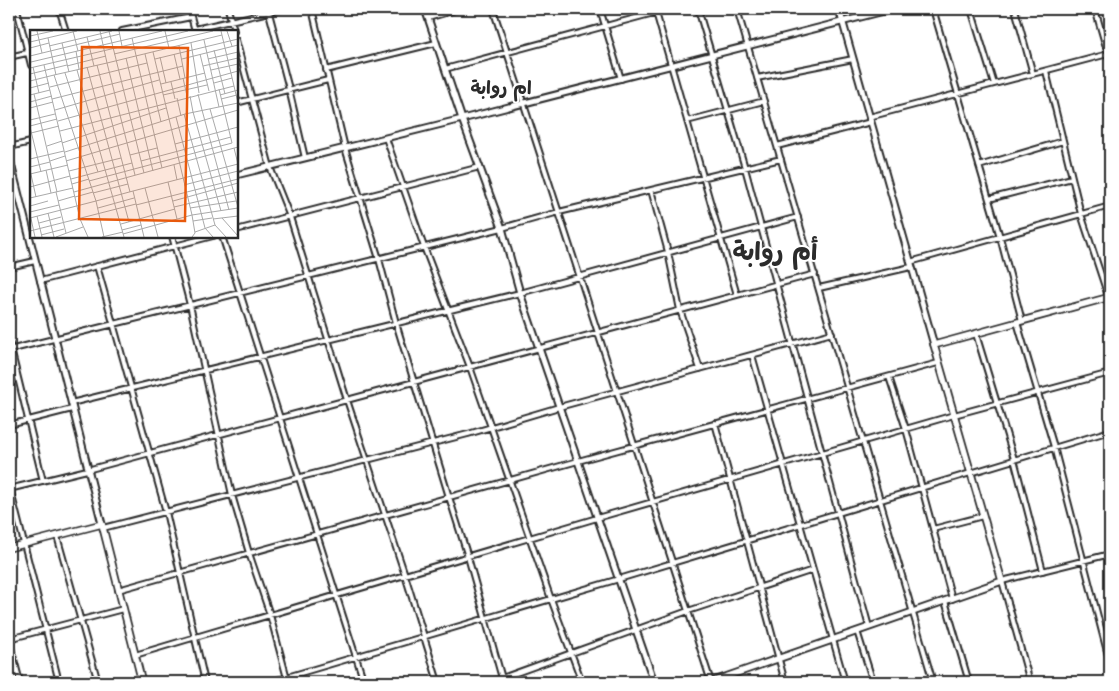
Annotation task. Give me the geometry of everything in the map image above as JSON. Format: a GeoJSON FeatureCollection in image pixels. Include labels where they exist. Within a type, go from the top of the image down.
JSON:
{"type":"FeatureCollection","features":[{"type":"Feature","properties":{"kind":"main road"},"geometry":{"type":"LineString","coordinates":[[711,682],[1002,581],[934,345],[1110,299]]}},
{"type":"Feature","properties":{"kind":"main road"},"geometry":{"type":"LineString","coordinates":[[9,548],[102,526],[142,682]]}},
{"type":"Feature","properties":{"kind":"street"},"geometry":{"type":"LineString","coordinates":[[9,57],[30,52],[17,9]]}},
{"type":"Feature","properties":{"kind":"street"},"geometry":{"type":"LineString","coordinates":[[60,9],[66,30]]}},
{"type":"Feature","properties":{"kind":"street"},"geometry":{"type":"LineString","coordinates":[[189,9],[195,30],[269,10],[282,9]]}},
{"type":"Feature","properties":{"kind":"street"},"geometry":{"type":"LineString","coordinates":[[228,9],[234,30]]}},
{"type":"Feature","properties":{"kind":"street"},"geometry":{"type":"LineString","coordinates":[[312,9],[344,148],[379,258],[396,323],[468,556],[503,680]]}},
{"type":"Feature","properties":{"kind":"street"},"geometry":{"type":"LineString","coordinates":[[425,9],[462,120],[502,228],[520,293],[654,682]]}},
{"type":"Feature","properties":{"kind":"street"},"geometry":{"type":"LineString","coordinates":[[428,18],[459,9]]}},
{"type":"Feature","properties":{"kind":"street"},"geometry":{"type":"LineString","coordinates":[[493,9],[711,682]]}},
{"type":"Feature","properties":{"kind":"street"},"geometry":{"type":"LineString","coordinates":[[600,9],[621,78]]}},
{"type":"Feature","properties":{"kind":"street"},"geometry":{"type":"LineString","coordinates":[[445,69],[605,26],[656,10],[669,9]]}},
{"type":"Feature","properties":{"kind":"street"},"geometry":{"type":"LineString","coordinates":[[698,9],[746,168],[869,627]]}},
{"type":"Feature","properties":{"kind":"street"},"geometry":{"type":"LineString","coordinates":[[737,9],[933,682]]}},
{"type":"Feature","properties":{"kind":"street"},"geometry":{"type":"LineString","coordinates":[[839,9],[934,345]]}},
{"type":"Feature","properties":{"kind":"street"},"geometry":{"type":"LineString","coordinates":[[238,175],[462,120],[890,9]]}},
{"type":"Feature","properties":{"kind":"street"},"geometry":{"type":"LineString","coordinates":[[933,9],[1000,237],[1020,322],[1110,663]]}},
{"type":"Feature","properties":{"kind":"street"},"geometry":{"type":"LineString","coordinates":[[971,9],[994,84]]}},
{"type":"Feature","properties":{"kind":"street"},"geometry":{"type":"LineString","coordinates":[[1015,9],[1033,74]]}},
{"type":"Feature","properties":{"kind":"street"},"geometry":{"type":"LineString","coordinates":[[1095,9],[1110,61]]}},
{"type":"Feature","properties":{"kind":"street"},"geometry":{"type":"LineString","coordinates":[[269,10],[305,158]]}},
{"type":"Feature","properties":{"kind":"street"},"geometry":{"type":"LineString","coordinates":[[656,10],[736,295]]}},
{"type":"Feature","properties":{"kind":"street"},"geometry":{"type":"LineString","coordinates":[[127,30],[191,17]]}},
{"type":"Feature","properties":{"kind":"street"},"geometry":{"type":"LineString","coordinates":[[326,70],[436,43]]}},
{"type":"Feature","properties":{"kind":"street"},"geometry":{"type":"LineString","coordinates":[[238,47],[270,167],[290,217],[438,682]]}},
{"type":"Feature","properties":{"kind":"street"},"geometry":{"type":"LineString","coordinates":[[777,146],[958,94],[1108,54]]}},
{"type":"Feature","properties":{"kind":"street"},"geometry":{"type":"LineString","coordinates":[[757,78],[853,59]]}},
{"type":"Feature","properties":{"kind":"street"},"geometry":{"type":"LineString","coordinates":[[1046,71],[1081,214],[1110,299]]}},
{"type":"Feature","properties":{"kind":"street"},"geometry":{"type":"LineString","coordinates":[[238,102],[328,80]]}},
{"type":"Feature","properties":{"kind":"street"},"geometry":{"type":"LineString","coordinates":[[687,121],[764,101]]}},
{"type":"Feature","properties":{"kind":"street"},"geometry":{"type":"LineString","coordinates":[[386,138],[402,187],[470,367],[508,480],[582,682]]}},
{"type":"Feature","properties":{"kind":"street"},"geometry":{"type":"LineString","coordinates":[[979,166],[1063,141]]}},
{"type":"Feature","properties":{"kind":"street"},"geometry":{"type":"LineString","coordinates":[[9,147],[30,142]]}},
{"type":"Feature","properties":{"kind":"street"},"geometry":{"type":"LineString","coordinates":[[9,156],[29,226]]}},
{"type":"Feature","properties":{"kind":"street"},"geometry":{"type":"LineString","coordinates":[[10,350],[424,248],[559,212],[781,159]]}},
{"type":"Feature","properties":{"kind":"street"},"geometry":{"type":"LineString","coordinates":[[238,230],[480,167]]}},
{"type":"Feature","properties":{"kind":"street"},"geometry":{"type":"LineString","coordinates":[[989,199],[1072,178]]}},
{"type":"Feature","properties":{"kind":"street"},"geometry":{"type":"LineString","coordinates":[[9,184],[15,182]]}},
{"type":"Feature","properties":{"kind":"street"},"geometry":{"type":"LineString","coordinates":[[651,190],[668,252],[680,310],[700,369]]}},
{"type":"Feature","properties":{"kind":"street"},"geometry":{"type":"LineString","coordinates":[[819,288],[911,265],[1000,237],[1110,206]]}},
{"type":"Feature","properties":{"kind":"street"},"geometry":{"type":"LineString","coordinates":[[71,403],[520,293],[798,217]]}},
{"type":"Feature","properties":{"kind":"street"},"geometry":{"type":"LineString","coordinates":[[31,238],[54,339],[102,526],[166,512],[432,443],[832,333]]}},
{"type":"Feature","properties":{"kind":"street"},"geometry":{"type":"LineString","coordinates":[[173,238],[190,305],[232,495],[270,615],[288,680]]}},
{"type":"Feature","properties":{"kind":"street"},"geometry":{"type":"LineString","coordinates":[[40,280],[205,238]]}},
{"type":"Feature","properties":{"kind":"street"},"geometry":{"type":"LineString","coordinates":[[223,238],[364,682]]}},
{"type":"Feature","properties":{"kind":"street"},"geometry":{"type":"LineString","coordinates":[[9,267],[35,261]]}},
{"type":"Feature","properties":{"kind":"street"},"geometry":{"type":"LineString","coordinates":[[97,266],[166,512],[205,682]]}},
{"type":"Feature","properties":{"kind":"street"},"geometry":{"type":"LineString","coordinates":[[59,682],[9,487],[87,470],[814,274]]}},
{"type":"Feature","properties":{"kind":"street"},"geometry":{"type":"LineString","coordinates":[[976,334],[1014,459],[1043,571]]}},
{"type":"Feature","properties":{"kind":"street"},"geometry":{"type":"LineString","coordinates":[[9,341],[43,481]]}},
{"type":"Feature","properties":{"kind":"street"},"geometry":{"type":"LineString","coordinates":[[752,355],[845,682]]}},
{"type":"Feature","properties":{"kind":"street"},"geometry":{"type":"LineString","coordinates":[[118,590],[634,445],[938,363]]}},
{"type":"Feature","properties":{"kind":"street"},"geometry":{"type":"LineString","coordinates":[[135,656],[597,518],[954,415],[1110,373]]}},
{"type":"Feature","properties":{"kind":"street"},"geometry":{"type":"LineString","coordinates":[[889,376],[906,429],[952,599]]}},
{"type":"Feature","properties":{"kind":"street"},"geometry":{"type":"LineString","coordinates":[[9,425],[72,410]]}},
{"type":"Feature","properties":{"kind":"street"},"geometry":{"type":"LineString","coordinates":[[715,423],[785,682]]}},
{"type":"Feature","properties":{"kind":"street"},"geometry":{"type":"LineString","coordinates":[[270,682],[288,680],[356,657],[619,580],[1110,431]]}},
{"type":"Feature","properties":{"kind":"street"},"geometry":{"type":"LineString","coordinates":[[933,529],[983,516]]}},
{"type":"Feature","properties":{"kind":"street"},"geometry":{"type":"LineString","coordinates":[[57,536],[98,682]]}},
{"type":"Feature","properties":{"kind":"street"},"geometry":{"type":"LineString","coordinates":[[1030,682],[1002,581],[1110,554]]}},
{"type":"Feature","properties":{"kind":"street"},"geometry":{"type":"LineString","coordinates":[[491,682],[503,680],[688,611],[760,589],[813,570]]}},
{"type":"Feature","properties":{"kind":"street"},"geometry":{"type":"LineString","coordinates":[[945,601],[969,682]]}},
{"type":"Feature","properties":{"kind":"street"},"geometry":{"type":"LineString","coordinates":[[20,682],[9,640],[123,609]]}},
{"type":"Feature","properties":{"kind":"street"},"geometry":{"type":"LineString","coordinates":[[858,632],[873,682]]}},
{"type":"Feature","properties":{"kind":"district","name":"ام روابة"},"geometry":{"type":"Point","coordinates":[501,88]}},
{"type":"Feature","properties":{"kind":"district","name":"أم روابة"},"geometry":{"type":"Point","coordinates":[775,251]}}]}
